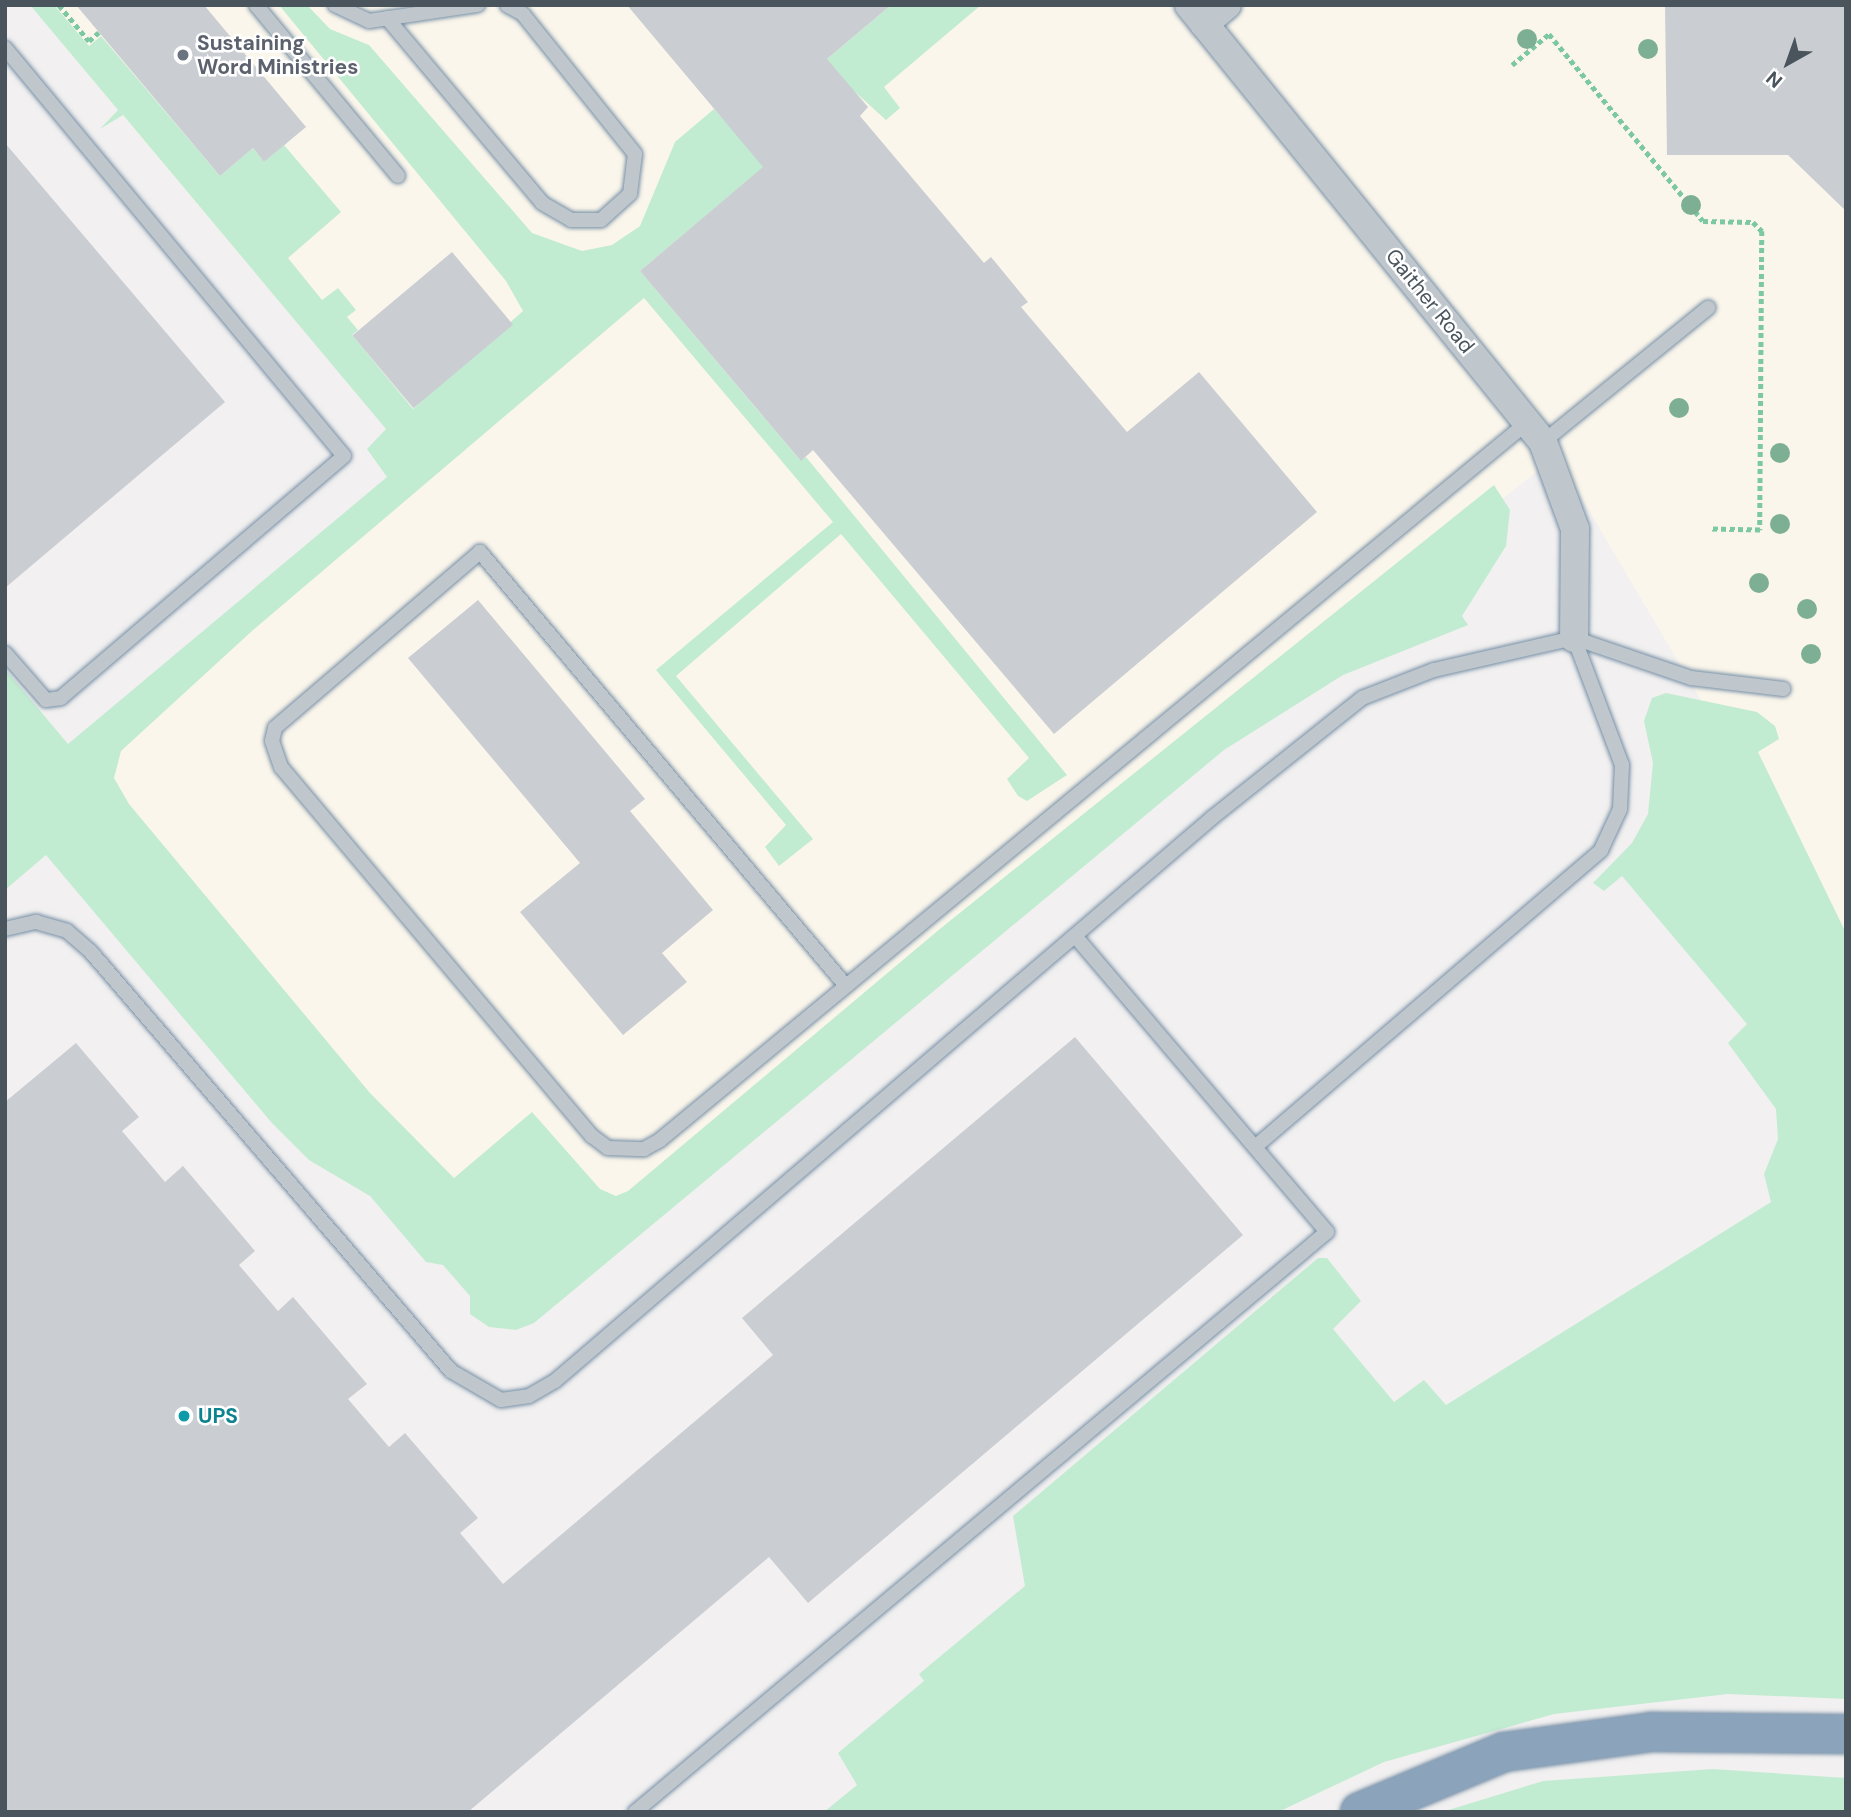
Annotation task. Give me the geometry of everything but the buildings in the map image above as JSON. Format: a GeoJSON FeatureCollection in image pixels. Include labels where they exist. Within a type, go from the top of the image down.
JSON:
{"type":"FeatureCollection","features":[{"type":"Feature","properties":{"kind":"highway"},"geometry":{"type":"LineString","coordinates":[[1360,1812],[1504,1752],[1652,1732],[1846,1734]]}},
{"type":"Feature","properties":{"kind":"street"},"geometry":{"type":"LineString","coordinates":[[1196,15],[1227,5]]}},
{"type":"Feature","properties":{"kind":"street","name":"Gaither Road"},"geometry":{"type":"LineString","coordinates":[[1196,15],[1536,432],[1575,528],[1574,638]]}},
{"type":"Feature","properties":{"kind":"lane"},"geometry":{"type":"LineString","coordinates":[[256,5],[398,176]]}},
{"type":"Feature","properties":{"kind":"lane"},"geometry":{"type":"LineString","coordinates":[[335,5],[359,20],[478,5]]}},
{"type":"Feature","properties":{"kind":"lane"},"geometry":{"type":"LineString","coordinates":[[387,18],[542,203],[571,220],[601,220],[635,185],[635,154],[523,14],[507,5]]}},
{"type":"Feature","properties":{"kind":"lane"},"geometry":{"type":"LineString","coordinates":[[5,48],[344,456],[61,698],[46,700],[5,653]]}},
{"type":"Feature","properties":{"kind":"lane"},"geometry":{"type":"LineString","coordinates":[[846,986],[480,552],[275,728],[272,741],[281,768],[608,1148],[627,1153],[660,1140],[846,986],[1536,432],[1708,308]]}},
{"type":"Feature","properties":{"kind":"lane"},"geometry":{"type":"LineString","coordinates":[[1255,1147],[1601,850],[1620,809],[1622,765],[1574,638]]}},
{"type":"Feature","properties":{"kind":"lane"},"geometry":{"type":"LineString","coordinates":[[5,929],[36,922],[66,931],[92,952],[451,1371],[500,1400],[528,1396],[555,1381],[1075,936],[1362,698],[1434,670],[1574,638],[1691,678],[1783,689]]}},
{"type":"Feature","properties":{"kind":"lane"},"geometry":{"type":"LineString","coordinates":[[635,1812],[1327,1232],[1075,936]]}},
{"type":"Feature","properties":{"kind":"path"},"geometry":{"type":"LineString","coordinates":[[59,5],[89,41],[99,32]]}},
{"type":"Feature","properties":{"kind":"path"},"geometry":{"type":"LineString","coordinates":[[1512,65],[1549,34],[1703,221],[1753,222],[1762,231],[1760,530],[1711,529]]}},
{"type":"Feature","properties":{"kind":"shaded area"},"geometry":{"type":"Polygon","coordinates":[[[30,5],[1846,5],[1846,1023],[1709,714],[1557,456],[1395,583],[525,1315],[74,781],[5,838],[5,700],[63,769],[419,468],[30,5]]]}},
{"type":"Feature","properties":{"kind":"green space"},"geometry":{"type":"Polygon","coordinates":[[[30,5],[54,5],[89,46],[101,36],[220,176],[253,148],[264,162],[284,145],[341,212],[288,258],[322,300],[338,288],[356,310],[347,317],[358,330],[352,335],[413,409],[523,311],[506,281],[279,5],[307,5],[330,29],[369,45],[532,233],[582,251],[612,245],[640,226],[675,142],[714,109],[737,135],[891,5],[981,5],[884,87],[900,108],[886,120],[854,91],[640,271],[800,460],[806,457],[1067,775],[1027,801],[1018,796],[1007,779],[1029,758],[841,534],[676,676],[813,839],[779,866],[765,847],[786,825],[656,670],[833,522],[644,298],[252,631],[121,751],[114,778],[129,804],[370,1093],[454,1178],[532,1112],[600,1189],[616,1196],[628,1191],[941,928],[1494,485],[1510,510],[1506,546],[1462,616],[1468,625],[1343,675],[1224,750],[534,1323],[516,1330],[489,1327],[470,1314],[470,1296],[443,1265],[426,1262],[370,1196],[309,1160],[271,1122],[46,855],[5,890],[5,669],[68,744],[387,477],[367,449],[386,429],[123,115],[100,129],[118,110],[30,5]]]}},
{"type":"Feature","properties":{"kind":"green space"},"geometry":{"type":"Polygon","coordinates":[[[1666,693],[1757,712],[1775,726],[1779,739],[1758,752],[1846,933],[1846,1699],[1728,1694],[1554,1714],[1384,1762],[1278,1812],[824,1812],[857,1785],[838,1753],[924,1681],[919,1674],[1025,1586],[1013,1516],[1318,1258],[1327,1258],[1361,1301],[1333,1329],[1394,1402],[1424,1380],[1446,1405],[1771,1202],[1764,1174],[1778,1139],[1776,1109],[1728,1043],[1747,1024],[1622,876],[1604,891],[1593,883],[1632,843],[1648,814],[1653,763],[1644,721],[1652,698],[1666,693]]]}},
{"type":"Feature","properties":{"kind":"green space"},"geometry":{"type":"Polygon","coordinates":[[[1713,1769],[1846,1778],[1846,1812],[1442,1812],[1543,1781],[1713,1769]]]}},
{"type":"Feature","properties":{"kind":"place","name":"Sustaining Word Ministries"},"geometry":{"type":"Point","coordinates":[183,55]}},
{"type":"Feature","properties":{"kind":"place","name":"UPS"},"geometry":{"type":"Point","coordinates":[184,1416]}}]}
